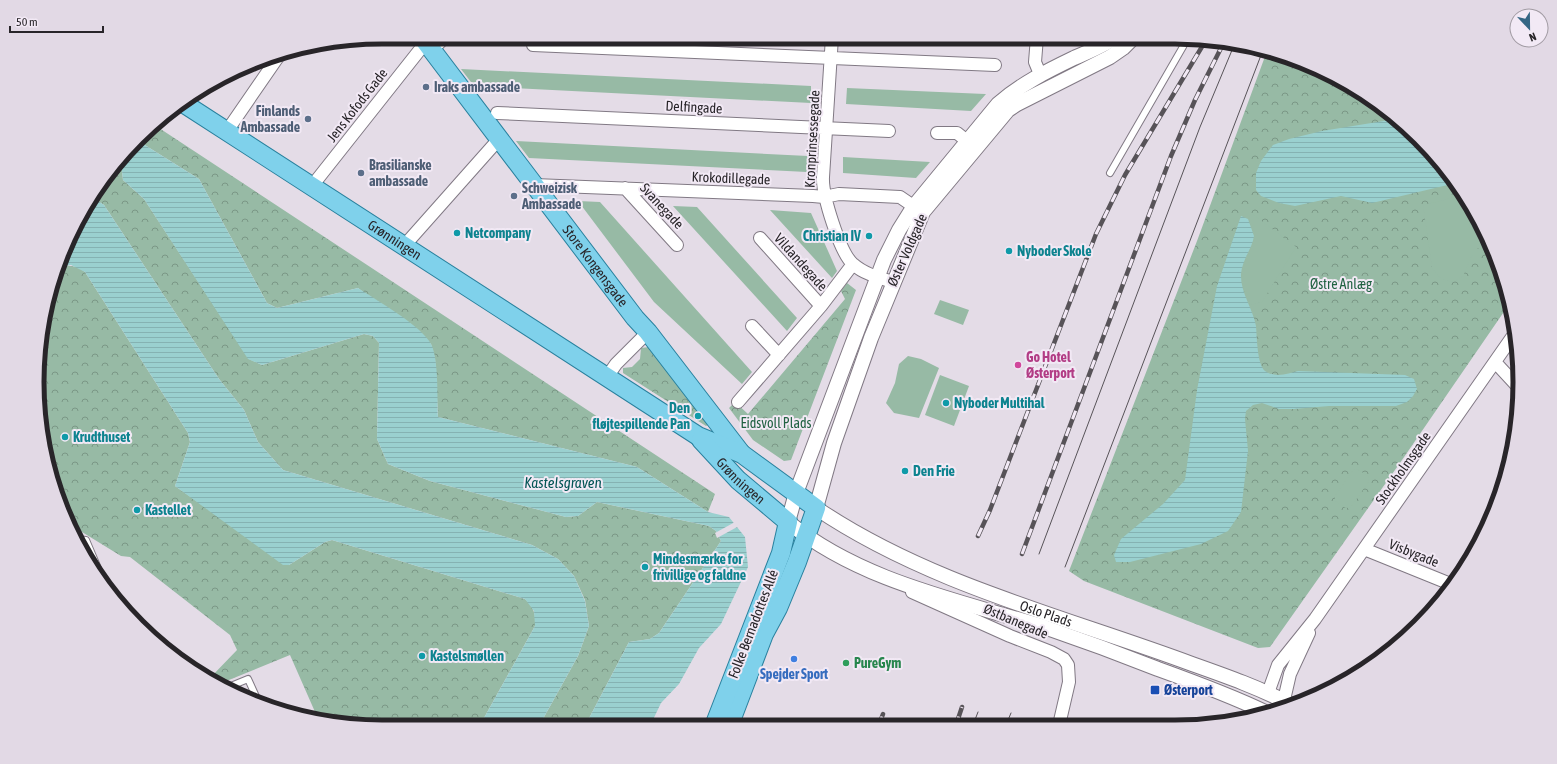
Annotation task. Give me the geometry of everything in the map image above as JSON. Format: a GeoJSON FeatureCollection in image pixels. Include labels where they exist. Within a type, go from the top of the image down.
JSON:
{"type":"FeatureCollection","features":[{"type":"Feature","properties":{"kind":"main road","name":"Store Kongensgade"},"geometry":{"type":"LineString","coordinates":[[427,44],[742,454]]}},
{"type":"Feature","properties":{"kind":"main road","name":"Grønningen"},"geometry":{"type":"LineString","coordinates":[[187,106],[698,436],[742,454],[816,508]]}},
{"type":"Feature","properties":{"kind":"main road","name":"Grønningen"},"geometry":{"type":"LineString","coordinates":[[698,436],[738,480],[788,522]]}},
{"type":"Feature","properties":{"kind":"main road","name":"Folke Bernadottes Allé"},"geometry":{"type":"LineString","coordinates":[[731,720],[764,634],[778,608],[807,537],[816,508]]}},
{"type":"Feature","properties":{"kind":"main road","name":"Folke Bernadottes Allé"},"geometry":{"type":"LineString","coordinates":[[716,720],[780,553],[788,522]]}},
{"type":"Feature","properties":{"kind":"street","name":"Jens Kofods Gade"},"geometry":{"type":"LineString","coordinates":[[312,186],[425,44]]}},
{"type":"Feature","properties":{"kind":"street","name":"Kronprinsessegade"},"geometry":{"type":"LineString","coordinates":[[831,44],[823,177],[824,197],[828,211],[852,264]]}},
{"type":"Feature","properties":{"kind":"street"},"geometry":{"type":"LineString","coordinates":[[1036,44],[1035,62],[1040,74]]}},
{"type":"Feature","properties":{"kind":"street","name":"Øster Voldgade"},"geometry":{"type":"LineString","coordinates":[[816,508],[834,443],[918,209],[967,142],[998,104],[1012,92],[1040,74],[1092,44]]}},
{"type":"Feature","properties":{"kind":"street","name":"Øster Voldgade"},"geometry":{"type":"LineString","coordinates":[[788,522],[796,493],[878,277],[899,230],[1008,110],[1110,57],[1127,44]]}},
{"type":"Feature","properties":{"kind":"street"},"geometry":{"type":"LineString","coordinates":[[533,45],[995,65]]}},
{"type":"Feature","properties":{"kind":"street"},"geometry":{"type":"LineString","coordinates":[[227,131],[275,61]]}},
{"type":"Feature","properties":{"kind":"street","name":"Delfingade"},"geometry":{"type":"LineString","coordinates":[[497,113],[889,131]]}},
{"type":"Feature","properties":{"kind":"street"},"geometry":{"type":"LineString","coordinates":[[937,133],[957,133],[967,142]]}},
{"type":"Feature","properties":{"kind":"street"},"geometry":{"type":"LineString","coordinates":[[404,246],[499,139]]}},
{"type":"Feature","properties":{"kind":"street","name":"Krokodillegade"},"geometry":{"type":"LineString","coordinates":[[534,185],[824,197],[839,194],[900,197],[918,209]]}},
{"type":"Feature","properties":{"kind":"street","name":"Svanegade"},"geometry":{"type":"LineString","coordinates":[[625,188],[677,245]]}},
{"type":"Feature","properties":{"kind":"street","name":"Vildandegade"},"geometry":{"type":"LineString","coordinates":[[760,238],[821,306]]}},
{"type":"Feature","properties":{"kind":"street"},"geometry":{"type":"LineString","coordinates":[[738,402],[821,306],[852,264],[878,277],[893,282]]}},
{"type":"Feature","properties":{"kind":"street"},"geometry":{"type":"LineString","coordinates":[[752,326],[779,355]]}},
{"type":"Feature","properties":{"kind":"street"},"geometry":{"type":"LineString","coordinates":[[607,377],[616,364],[648,332]]}},
{"type":"Feature","properties":{"kind":"street","name":"Stockholmsgade"},"geometry":{"type":"LineString","coordinates":[[1268,694],[1278,665],[1315,619],[1510,340]]}},
{"type":"Feature","properties":{"kind":"street"},"geometry":{"type":"LineString","coordinates":[[1495,362],[1513,381]]}},
{"type":"Feature","properties":{"kind":"street","name":"Oslo Plads"},"geometry":{"type":"LineString","coordinates":[[816,508],[846,528],[910,560],[1056,617],[1129,640],[1268,694],[1283,702]]}},
{"type":"Feature","properties":{"kind":"street","name":"Oslo Plads"},"geometry":{"type":"LineString","coordinates":[[788,522],[807,537],[829,551],[862,567],[895,580],[1105,649],[1230,696],[1257,709]]}},
{"type":"Feature","properties":{"kind":"street","name":"Visbygade"},"geometry":{"type":"LineString","coordinates":[[1364,549],[1447,582]]}},
{"type":"Feature","properties":{"kind":"street","name":"Østbanegade"},"geometry":{"type":"LineString","coordinates":[[895,580],[918,596],[1051,652],[1064,659],[1068,666],[1069,682],[1060,720]]}},
{"type":"Feature","properties":{"kind":"street","name":"Stockholmsgade"},"geometry":{"type":"LineString","coordinates":[[1286,701],[1290,674],[1315,619]]}},
{"type":"Feature","properties":{"kind":"street"},"geometry":{"type":"LineString","coordinates":[[1263,708],[1268,694]]}},
{"type":"Feature","properties":{"kind":"lane"},"geometry":{"type":"LineString","coordinates":[[1110,173],[1184,44]]}},
{"type":"Feature","properties":{"kind":"lane"},"geometry":{"type":"LineString","coordinates":[[84,540],[86,540],[94,559]]}},
{"type":"Feature","properties":{"kind":"lane"},"geometry":{"type":"LineString","coordinates":[[233,685],[248,679],[255,695]]}},
{"type":"Feature","properties":{"kind":"green space","name":"Østre Anlæg"},"geometry":{"type":"Polygon","coordinates":[[[1265,57],[1304,70],[1344,89],[1381,114],[1414,143],[1443,176],[1468,213],[1495,273],[1505,310],[1402,460],[1270,647],[1258,648],[1084,581],[1069,571],[1197,241],[1265,57]]]}},
{"type":"Feature","properties":{"kind":"green space"},"geometry":{"type":"Polygon","coordinates":[[[461,69],[811,86],[811,103],[474,86],[461,69]]]}},
{"type":"Feature","properties":{"kind":"green space"},"geometry":{"type":"Polygon","coordinates":[[[847,88],[986,94],[971,111],[846,104],[847,88]]]}},
{"type":"Feature","properties":{"kind":"green space"},"geometry":{"type":"Polygon","coordinates":[[[159,128],[715,494],[708,512],[637,467],[438,417],[435,359],[431,344],[358,288],[277,308],[267,303],[199,179],[142,144],[159,128]]]}},
{"type":"Feature","properties":{"kind":"green space"},"geometry":{"type":"Polygon","coordinates":[[[516,141],[808,156],[807,172],[529,158],[516,141]]]}},
{"type":"Feature","properties":{"kind":"green space"},"geometry":{"type":"Polygon","coordinates":[[[843,157],[930,162],[916,178],[843,173],[843,157]]]}},
{"type":"Feature","properties":{"kind":"green space"},"geometry":{"type":"Polygon","coordinates":[[[122,167],[123,180],[144,199],[249,359],[262,365],[364,334],[373,336],[379,343],[377,439],[388,464],[430,481],[566,517],[578,516],[597,502],[709,526],[716,531],[721,541],[659,633],[650,639],[629,642],[588,720],[542,720],[578,656],[589,626],[585,600],[574,576],[558,559],[532,545],[283,470],[258,442],[244,410],[219,379],[104,205],[97,200],[122,167]]]}},
{"type":"Feature","properties":{"kind":"green space"},"geometry":{"type":"Polygon","coordinates":[[[1458,197],[1468,213],[1483,243],[1473,253],[1463,276],[1453,282],[1441,279],[1432,268],[1423,205],[1458,197]]]}},
{"type":"Feature","properties":{"kind":"green space"},"geometry":{"type":"Polygon","coordinates":[[[578,201],[600,202],[752,372],[742,384],[654,302],[578,201]]]}},
{"type":"Feature","properties":{"kind":"green space"},"geometry":{"type":"Polygon","coordinates":[[[673,206],[697,207],[797,318],[787,331],[673,206]]]}},
{"type":"Feature","properties":{"kind":"green space"},"geometry":{"type":"Polygon","coordinates":[[[770,210],[811,213],[837,271],[832,278],[770,210]]]}},
{"type":"Feature","properties":{"kind":"green space"},"geometry":{"type":"Polygon","coordinates":[[[1251,213],[1296,247],[1262,302],[1250,305],[1244,291],[1241,275],[1242,268],[1254,236],[1248,219],[1251,213]]]}},
{"type":"Feature","properties":{"kind":"green space","name":"Kastellet"},"geometry":{"type":"Polygon","coordinates":[[[65,265],[78,267],[85,272],[188,433],[190,442],[175,486],[289,565],[325,542],[332,540],[525,599],[534,611],[535,626],[483,720],[382,720],[316,714],[290,655],[226,681],[213,675],[237,650],[230,635],[130,557],[121,556],[78,530],[62,491],[50,448],[45,404],[45,360],[50,316],[65,265]]]}},
{"type":"Feature","properties":{"kind":"green space","name":"Eidsvoll Plads"},"geometry":{"type":"Polygon","coordinates":[[[847,283],[856,290],[791,460],[784,461],[753,440],[729,408],[735,402],[748,414],[845,299],[841,291],[847,283]]]}},
{"type":"Feature","properties":{"kind":"green space"},"geometry":{"type":"Polygon","coordinates":[[[940,300],[969,310],[963,325],[934,314],[940,300]]]}},
{"type":"Feature","properties":{"kind":"green space"},"geometry":{"type":"Polygon","coordinates":[[[649,347],[709,424],[708,425],[706,426],[623,373],[623,368],[632,367],[640,359],[641,348],[649,347]]]}},
{"type":"Feature","properties":{"kind":"green space"},"geometry":{"type":"Polygon","coordinates":[[[908,356],[921,359],[939,368],[919,418],[894,413],[886,403],[895,383],[899,364],[908,356]]]}},
{"type":"Feature","properties":{"kind":"green space"},"geometry":{"type":"Polygon","coordinates":[[[940,375],[969,386],[954,426],[925,415],[940,375]]]}},
{"type":"Feature","properties":{"kind":"green space"},"geometry":{"type":"Polygon","coordinates":[[[1357,469],[1368,476],[1369,481],[1351,507],[1346,508],[1335,501],[1335,496],[1353,470],[1357,469]]]}},
{"type":"Feature","properties":{"kind":"water"},"geometry":{"type":"Polygon","coordinates":[[[1389,120],[1414,143],[1449,185],[1372,203],[1341,196],[1295,206],[1279,203],[1261,196],[1256,190],[1256,173],[1261,161],[1273,145],[1289,139],[1322,131],[1389,120]]]}},
{"type":"Feature","properties":{"kind":"water","name":"Kastelsgraven"},"geometry":{"type":"Polygon","coordinates":[[[142,144],[199,179],[267,303],[277,308],[358,288],[409,322],[426,337],[434,351],[437,379],[438,417],[637,467],[708,512],[729,517],[745,537],[748,567],[721,624],[699,648],[679,684],[661,703],[653,720],[588,720],[629,642],[650,639],[659,633],[721,541],[716,531],[709,526],[597,502],[578,516],[566,517],[430,481],[388,464],[377,439],[379,343],[373,336],[364,334],[262,365],[248,359],[144,199],[123,180],[122,167],[142,144]]]}},
{"type":"Feature","properties":{"kind":"water"},"geometry":{"type":"Polygon","coordinates":[[[97,200],[104,205],[219,379],[244,410],[258,442],[283,470],[532,545],[558,559],[574,576],[585,601],[589,626],[578,656],[542,720],[483,720],[535,626],[534,611],[525,599],[332,540],[325,542],[289,565],[283,565],[175,486],[190,442],[188,433],[85,272],[71,265],[65,266],[79,233],[97,200]]]}},
{"type":"Feature","properties":{"kind":"water"},"geometry":{"type":"Polygon","coordinates":[[[1241,216],[1248,219],[1254,236],[1242,269],[1241,281],[1256,326],[1260,363],[1265,371],[1277,375],[1298,371],[1405,375],[1414,379],[1417,389],[1407,402],[1396,406],[1329,406],[1279,409],[1262,403],[1253,405],[1246,411],[1245,419],[1248,451],[1241,512],[1228,531],[1201,544],[1130,562],[1116,562],[1114,555],[1121,539],[1163,504],[1185,480],[1197,390],[1217,286],[1241,216]]]}},
{"type":"Feature","properties":{"kind":"pier"},"geometry":{"type":"Polygon","coordinates":[[[735,522],[739,526],[717,538],[715,533],[735,522]]]}},
{"type":"Feature","properties":{"kind":"tram line"},"geometry":{"type":"LineString","coordinates":[[1039,554],[1200,127],[1233,49]]}},
{"type":"Feature","properties":{"kind":"tram line"},"geometry":{"type":"LineString","coordinates":[[1065,567],[1261,56]]}},
{"type":"Feature","properties":{"kind":"tram line"},"geometry":{"type":"LineString","coordinates":[[975,720],[978,712]]}},
{"type":"Feature","properties":{"kind":"tram line"},"geometry":{"type":"LineString","coordinates":[[1008,720],[1011,713]]}},
{"type":"Feature","properties":{"kind":"railway"},"geometry":{"type":"LineString","coordinates":[[978,536],[990,510],[1096,234],[1125,175],[1203,46]]}},
{"type":"Feature","properties":{"kind":"railway"},"geometry":{"type":"LineString","coordinates":[[1022,554],[1171,156],[1195,100],[1221,47]]}},
{"type":"Feature","properties":{"kind":"railway"},"geometry":{"type":"LineString","coordinates":[[958,720],[962,707]]}},
{"type":"Feature","properties":{"kind":"railway"},"geometry":{"type":"LineString","coordinates":[[881,720],[883,714]]}},
{"type":"Feature","properties":{"kind":"place","name":"Iraks ambassade"},"geometry":{"type":"Point","coordinates":[426,87]}},
{"type":"Feature","properties":{"kind":"place","name":"Finlands Ambassade"},"geometry":{"type":"Point","coordinates":[308,119]}},
{"type":"Feature","properties":{"kind":"place","name":"Brasilianske ambassade"},"geometry":{"type":"Point","coordinates":[361,173]}},
{"type":"Feature","properties":{"kind":"place","name":"Schweizisk Ambassade"},"geometry":{"type":"Point","coordinates":[514,196]}},
{"type":"Feature","properties":{"kind":"place","name":"Netcompany"},"geometry":{"type":"Point","coordinates":[457,233]}},
{"type":"Feature","properties":{"kind":"place","name":"Christian IV"},"geometry":{"type":"Point","coordinates":[869,236]}},
{"type":"Feature","properties":{"kind":"place","name":"Nyboder Skole"},"geometry":{"type":"Point","coordinates":[1009,251]}},
{"type":"Feature","properties":{"kind":"place","name":"Go Hotel Østerport"},"geometry":{"type":"Point","coordinates":[1018,365]}},
{"type":"Feature","properties":{"kind":"place","name":"Nyboder Multihal"},"geometry":{"type":"Point","coordinates":[946,403]}},
{"type":"Feature","properties":{"kind":"place","name":"Den fløjtespillende Pan"},"geometry":{"type":"Point","coordinates":[698,416]}},
{"type":"Feature","properties":{"kind":"place","name":"Krudthuset"},"geometry":{"type":"Point","coordinates":[65,437]}},
{"type":"Feature","properties":{"kind":"place","name":"Den Frie"},"geometry":{"type":"Point","coordinates":[905,471]}},
{"type":"Feature","properties":{"kind":"place","name":"Kastellet"},"geometry":{"type":"Point","coordinates":[137,510]}},
{"type":"Feature","properties":{"kind":"place","name":"Mindesmærke for frivillige og faldne"},"geometry":{"type":"Point","coordinates":[645,567]}},
{"type":"Feature","properties":{"kind":"place","name":"Kastelsmøllen"},"geometry":{"type":"Point","coordinates":[422,656]}},
{"type":"Feature","properties":{"kind":"place","name":"Spejder Sport"},"geometry":{"type":"Point","coordinates":[794,659]}},
{"type":"Feature","properties":{"kind":"place","name":"PureGym"},"geometry":{"type":"Point","coordinates":[846,663]}},
{"type":"Feature","properties":{"kind":"place","name":"Østerport"},"geometry":{"type":"Point","coordinates":[1155,690]}}]}
